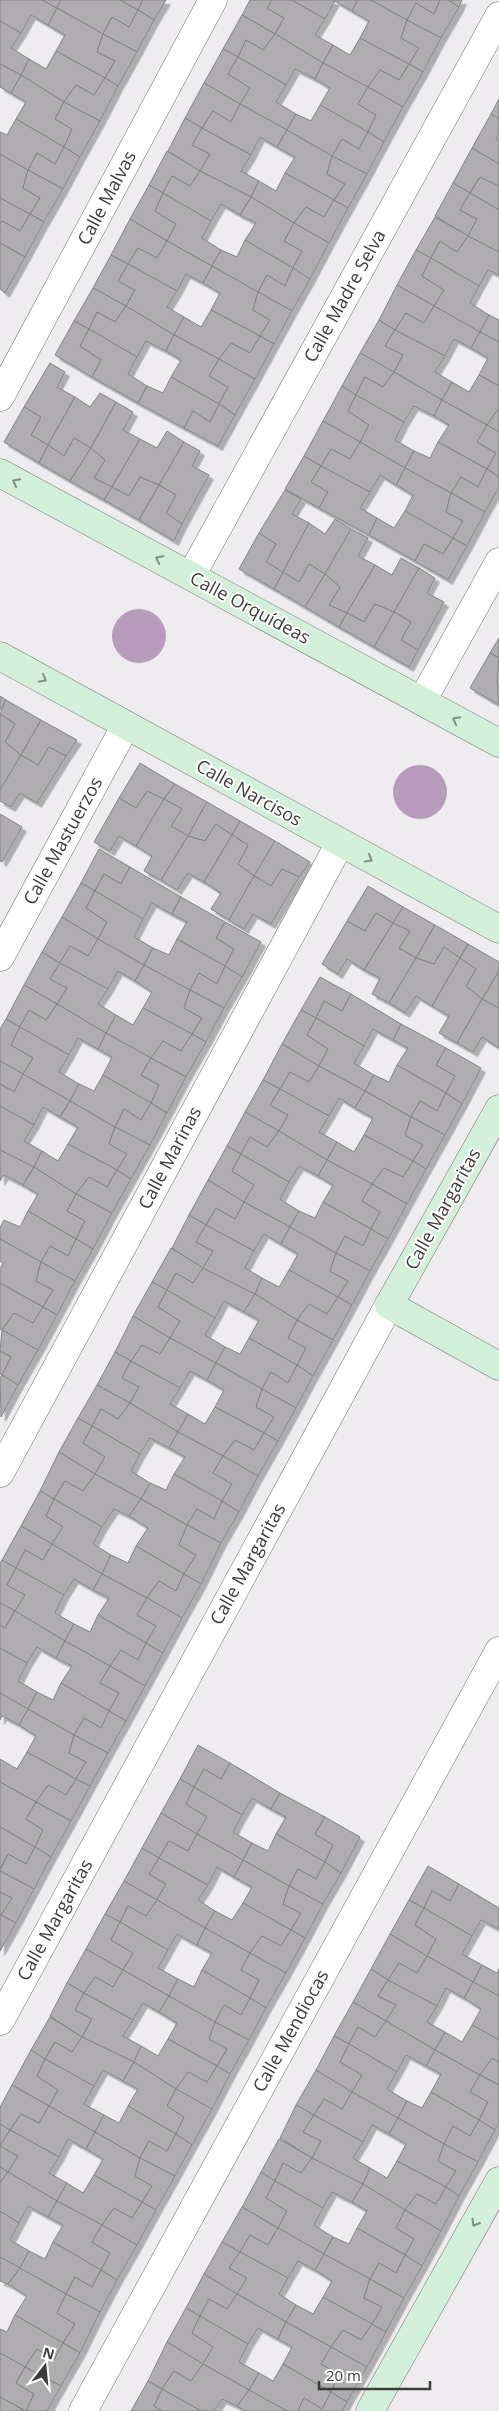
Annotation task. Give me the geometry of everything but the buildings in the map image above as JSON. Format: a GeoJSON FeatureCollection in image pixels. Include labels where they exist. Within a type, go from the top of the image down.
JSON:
{"type":"FeatureCollection","features":[{"type":"Feature","properties":{"kind":"street","name":"Calle Malvas"},"geometry":{"type":"LineString","coordinates":[[0,397],[213,0]]}},
{"type":"Feature","properties":{"kind":"street","name":"Calle Madre Selva"},"geometry":{"type":"LineString","coordinates":[[191,576],[499,16]]}},
{"type":"Feature","properties":{"kind":"street","name":"Calle Orquídeas"},"geometry":{"type":"LineString","coordinates":[[0,473],[499,743]]}},
{"type":"Feature","properties":{"kind":"street"},"geometry":{"type":"LineString","coordinates":[[422,701],[499,562]]}},
{"type":"Feature","properties":{"kind":"street","name":"Calle Narcisos"},"geometry":{"type":"LineString","coordinates":[[0,656],[499,929]]}},
{"type":"Feature","properties":{"kind":"street","name":"Calle Mastuerzos"},"geometry":{"type":"LineString","coordinates":[[0,956],[126,725]]}},
{"type":"Feature","properties":{"kind":"street","name":"Calle Marinas"},"geometry":{"type":"LineString","coordinates":[[0,1473],[340,843]]}},
{"type":"Feature","properties":{"kind":"street","name":"Calle Margaritas"},"geometry":{"type":"LineString","coordinates":[[0,2021],[7,1992],[499,1109]]}},
{"type":"Feature","properties":{"kind":"street"},"geometry":{"type":"LineString","coordinates":[[389,1305],[499,1366]]}},
{"type":"Feature","properties":{"kind":"street","name":"Calle Mendiocas"},"geometry":{"type":"LineString","coordinates":[[83,2411],[499,1651]]}},
{"type":"Feature","properties":{"kind":"street"},"geometry":{"type":"LineString","coordinates":[[370,2411],[499,2180]]}},
{"type":"Feature","properties":{"kind":"shaded area"},"geometry":{"type":"Polygon","coordinates":[[[134,609],[144,609],[154,613],[162,621],[166,636],[162,651],[154,659],[144,663],[134,663],[124,659],[116,651],[112,641],[112,631],[116,621],[124,613],[134,609]]]}},
{"type":"Feature","properties":{"kind":"shaded area"},"geometry":{"type":"Polygon","coordinates":[[[415,765],[425,765],[435,769],[443,777],[447,792],[443,807],[435,815],[425,819],[415,819],[405,815],[397,807],[393,797],[393,787],[397,777],[405,769],[415,765]]]}}]}
